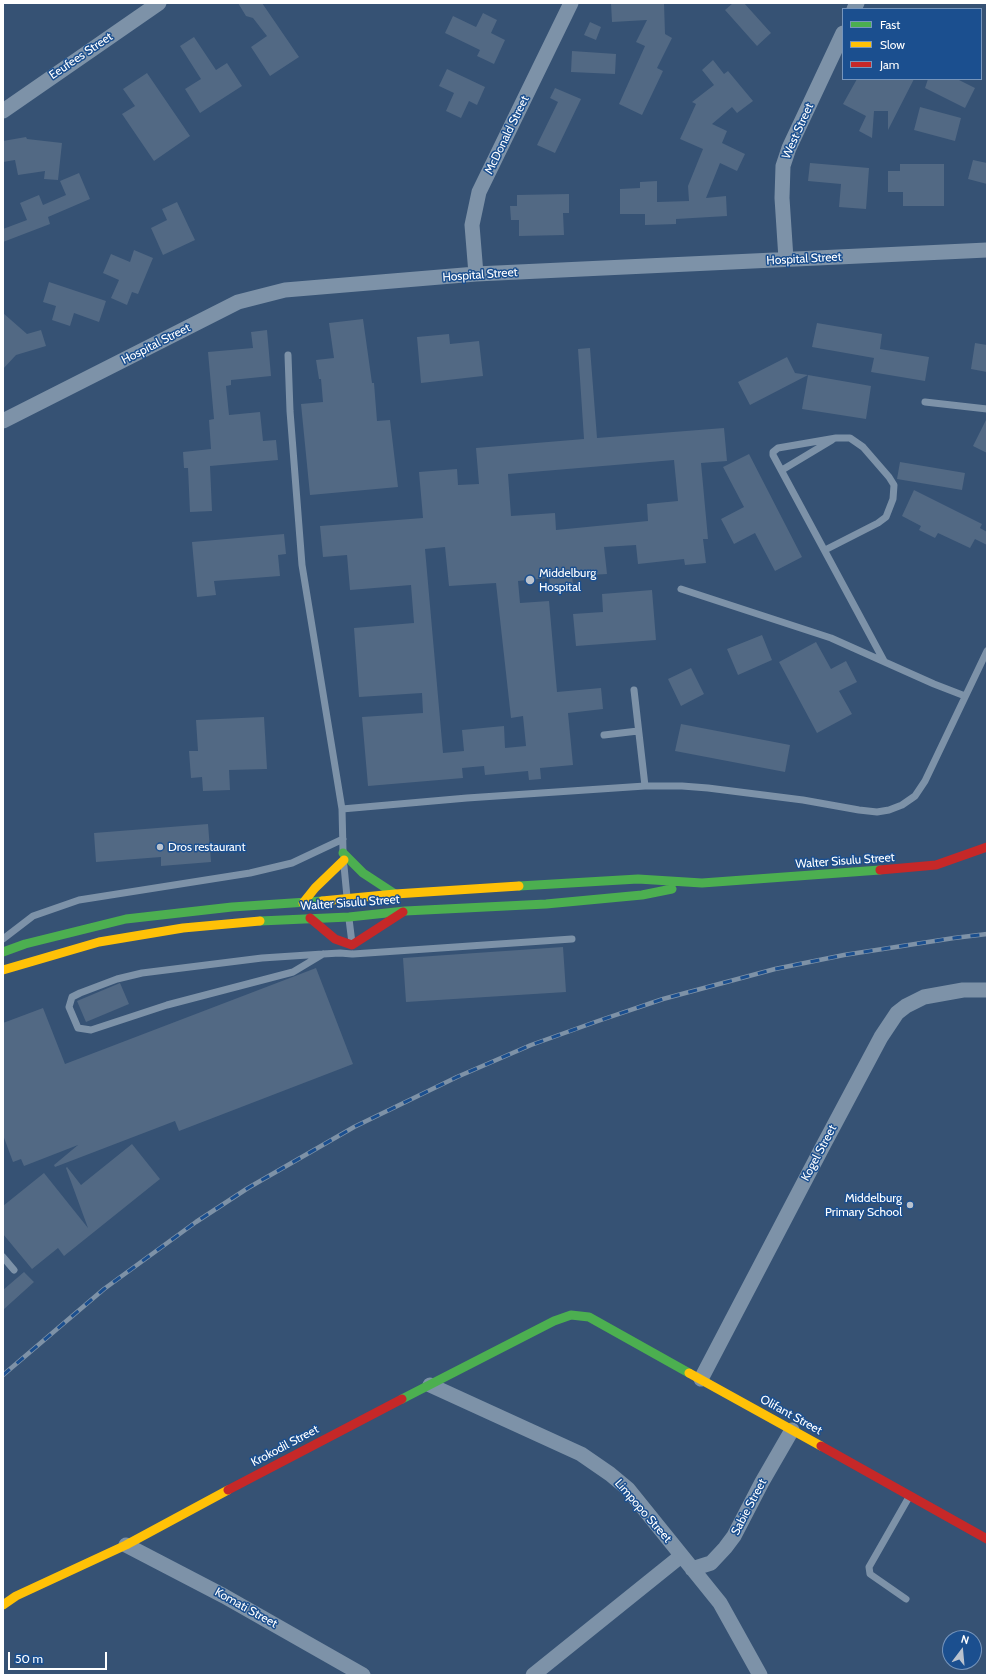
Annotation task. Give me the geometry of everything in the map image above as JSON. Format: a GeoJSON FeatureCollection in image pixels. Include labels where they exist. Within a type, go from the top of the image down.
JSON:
{"type":"FeatureCollection","features":[{"type":"Feature","properties":{"kind":"main road","name":"Walter Sisulu Street"},"geometry":{"type":"LineString","coordinates":[[3,952],[25,944],[66,933],[126,920],[232,906],[303,903],[348,908],[405,911],[546,904],[642,895],[702,883],[900,869],[936,865],[987,847]]}},
{"type":"Feature","properties":{"kind":"main road"},"geometry":{"type":"LineString","coordinates":[[303,903],[344,856],[363,873],[395,894]]}},
{"type":"Feature","properties":{"kind":"main road","name":"Walter Sisulu Street"},"geometry":{"type":"LineString","coordinates":[[3,970],[99,942],[183,928],[310,918],[395,894],[638,879],[702,883]]}},
{"type":"Feature","properties":{"kind":"main road"},"geometry":{"type":"LineString","coordinates":[[310,918],[335,939],[352,950],[405,911]]}},
{"type":"Feature","properties":{"kind":"main road","name":"Krokodil Street"},"geometry":{"type":"LineString","coordinates":[[3,1605],[16,1596],[126,1545],[281,1461],[559,1319],[571,1315],[581,1315]]}},
{"type":"Feature","properties":{"kind":"main road","name":"Olifant Street"},"geometry":{"type":"LineString","coordinates":[[581,1315],[589,1317],[987,1539]]}},
{"type":"Feature","properties":{"kind":"street","name":"Eeufees Street"},"geometry":{"type":"LineString","coordinates":[[3,111],[160,3]]}},
{"type":"Feature","properties":{"kind":"street","name":"McDonald Street"},"geometry":{"type":"LineString","coordinates":[[476,274],[472,225],[479,192],[572,3]]}},
{"type":"Feature","properties":{"kind":"street","name":"West Street"},"geometry":{"type":"LineString","coordinates":[[786,260],[782,198],[782,166],[842,34]]}},
{"type":"Feature","properties":{"kind":"street","name":"Hospital Street"},"geometry":{"type":"LineString","coordinates":[[3,421],[238,302],[285,290],[476,274],[987,250]]}},
{"type":"Feature","properties":{"kind":"street","name":"Kogel Street"},"geometry":{"type":"LineString","coordinates":[[701,1379],[881,1037],[897,1013],[906,1006],[924,997],[962,990],[987,990]]}},
{"type":"Feature","properties":{"kind":"street","name":"Limpopo Street"},"geometry":{"type":"LineString","coordinates":[[430,1385],[594,1462],[628,1489],[720,1603],[760,1675]]}},
{"type":"Feature","properties":{"kind":"street","name":"Sabie Street"},"geometry":{"type":"LineString","coordinates":[[692,1569],[710,1563],[730,1542],[792,1430]]}},
{"type":"Feature","properties":{"kind":"street","name":"Komati Street"},"geometry":{"type":"LineString","coordinates":[[126,1545],[224,1596],[363,1675]]}},
{"type":"Feature","properties":{"kind":"street"},"geometry":{"type":"LineString","coordinates":[[533,1675],[681,1556]]}},
{"type":"Feature","properties":{"kind":"lane"},"geometry":{"type":"LineString","coordinates":[[288,355],[290,411],[302,565],[342,809],[342,838],[352,950]]}},
{"type":"Feature","properties":{"kind":"lane"},"geometry":{"type":"LineString","coordinates":[[925,402],[987,409]]}},
{"type":"Feature","properties":{"kind":"lane"},"geometry":{"type":"LineString","coordinates":[[782,470],[836,438]]}},
{"type":"Feature","properties":{"kind":"lane"},"geometry":{"type":"LineString","coordinates":[[826,550],[878,523],[886,517],[891,507],[894,485],[889,477],[857,442],[850,438],[836,438],[775,449],[773,455],[826,550],[884,661]]}},
{"type":"Feature","properties":{"kind":"lane"},"geometry":{"type":"LineString","coordinates":[[681,589],[804,628],[965,696]]}},
{"type":"Feature","properties":{"kind":"lane"},"geometry":{"type":"LineString","coordinates":[[342,809],[467,798],[645,786],[708,788],[803,800],[859,810],[877,812],[889,810],[902,805],[915,796],[934,766],[987,651]]}},
{"type":"Feature","properties":{"kind":"lane"},"geometry":{"type":"LineString","coordinates":[[634,690],[645,786]]}},
{"type":"Feature","properties":{"kind":"lane"},"geometry":{"type":"LineString","coordinates":[[604,735],[638,731]]}},
{"type":"Feature","properties":{"kind":"lane"},"geometry":{"type":"LineString","coordinates":[[3,939],[33,916],[79,900],[250,873],[292,863],[342,838]]}},
{"type":"Feature","properties":{"kind":"lane"},"geometry":{"type":"LineString","coordinates":[[323,954],[293,972],[167,1005],[91,1030],[78,1028],[69,1008],[72,997],[80,993],[117,979],[142,973],[262,958],[323,954],[352,950],[572,939]]}},
{"type":"Feature","properties":{"kind":"lane"},"geometry":{"type":"LineString","coordinates":[[3,1257],[14,1270]]}},
{"type":"Feature","properties":{"kind":"lane"},"geometry":{"type":"LineString","coordinates":[[906,1599],[873,1577],[870,1574],[869,1567],[910,1495]]}},
{"type":"Feature","properties":{"kind":"building"},"geometry":{"type":"Polygon","coordinates":[[[238,3],[262,3],[299,57],[270,76],[251,47],[267,36],[253,18],[246,16],[238,3]]]}},
{"type":"Feature","properties":{"kind":"building"},"geometry":{"type":"Polygon","coordinates":[[[611,3],[664,3],[665,34],[672,38],[657,68],[663,71],[642,115],[619,104],[645,46],[636,42],[647,20],[612,22],[611,3]]]}},
{"type":"Feature","properties":{"kind":"building"},"geometry":{"type":"Polygon","coordinates":[[[733,3],[744,3],[771,33],[757,46],[725,10],[733,3]]]}},
{"type":"Feature","properties":{"kind":"building"},"geometry":{"type":"Polygon","coordinates":[[[483,13],[497,20],[491,33],[505,40],[494,64],[477,56],[480,50],[445,33],[453,16],[476,27],[483,13]]]}},
{"type":"Feature","properties":{"kind":"building"},"geometry":{"type":"Polygon","coordinates":[[[590,22],[601,27],[596,40],[584,35],[590,22]]]}},
{"type":"Feature","properties":{"kind":"building"},"geometry":{"type":"Polygon","coordinates":[[[194,37],[216,70],[227,63],[242,86],[200,113],[185,89],[201,79],[180,46],[194,37]]]}},
{"type":"Feature","properties":{"kind":"building"},"geometry":{"type":"Polygon","coordinates":[[[572,51],[616,54],[615,74],[571,72],[572,51]]]}},
{"type":"Feature","properties":{"kind":"building"},"geometry":{"type":"Polygon","coordinates":[[[713,60],[724,74],[728,71],[753,101],[737,113],[732,107],[712,124],[727,131],[722,143],[745,154],[737,171],[720,163],[706,198],[726,196],[727,216],[676,219],[676,224],[645,225],[645,214],[620,214],[620,189],[640,188],[640,182],[657,181],[657,202],[689,201],[688,186],[703,149],[680,139],[696,104],[692,102],[714,85],[702,70],[713,60]]]}},
{"type":"Feature","properties":{"kind":"building"},"geometry":{"type":"Polygon","coordinates":[[[447,69],[485,87],[477,105],[469,101],[461,118],[446,111],[454,93],[439,86],[447,69]]]}},
{"type":"Feature","properties":{"kind":"building"},"geometry":{"type":"Polygon","coordinates":[[[147,73],[190,136],[154,161],[122,114],[135,106],[123,89],[147,73]]]}},
{"type":"Feature","properties":{"kind":"building"},"geometry":{"type":"Polygon","coordinates":[[[856,80],[913,80],[888,130],[888,111],[874,111],[872,138],[859,131],[866,116],[843,104],[856,80]]]}},
{"type":"Feature","properties":{"kind":"building"},"geometry":{"type":"Polygon","coordinates":[[[928,80],[959,80],[975,88],[965,108],[925,88],[928,80]]]}},
{"type":"Feature","properties":{"kind":"building"},"geometry":{"type":"Polygon","coordinates":[[[555,88],[581,99],[555,153],[537,145],[558,102],[550,98],[555,88]]]}},
{"type":"Feature","properties":{"kind":"building"},"geometry":{"type":"Polygon","coordinates":[[[920,107],[961,118],[955,141],[914,130],[920,107]]]}},
{"type":"Feature","properties":{"kind":"building"},"geometry":{"type":"Polygon","coordinates":[[[26,137],[27,139],[62,143],[58,180],[44,179],[45,171],[18,175],[15,160],[3,162],[3,141],[26,137]]]}},
{"type":"Feature","properties":{"kind":"building"},"geometry":{"type":"Polygon","coordinates":[[[973,160],[987,163],[987,184],[968,179],[973,160]]]}},
{"type":"Feature","properties":{"kind":"building"},"geometry":{"type":"Polygon","coordinates":[[[810,163],[869,168],[866,209],[839,207],[841,184],[808,181],[810,163]]]}},
{"type":"Feature","properties":{"kind":"building"},"geometry":{"type":"Polygon","coordinates":[[[900,164],[944,164],[944,206],[903,206],[903,192],[888,192],[888,171],[900,171],[900,164]]]}},
{"type":"Feature","properties":{"kind":"building"},"geometry":{"type":"Polygon","coordinates":[[[79,173],[90,199],[48,217],[50,224],[3,242],[3,229],[27,220],[20,203],[39,195],[43,205],[66,195],[60,181],[79,173]]]}},
{"type":"Feature","properties":{"kind":"building"},"geometry":{"type":"Polygon","coordinates":[[[569,194],[569,213],[563,213],[564,235],[519,236],[519,220],[511,220],[510,206],[517,206],[517,195],[569,194]]]}},
{"type":"Feature","properties":{"kind":"building"},"geometry":{"type":"Polygon","coordinates":[[[177,202],[195,240],[163,255],[151,228],[167,220],[162,209],[177,202]]]}},
{"type":"Feature","properties":{"kind":"building"},"geometry":{"type":"Polygon","coordinates":[[[134,250],[153,258],[138,294],[132,292],[127,305],[111,298],[119,280],[103,273],[111,254],[130,262],[134,250]]]}},
{"type":"Feature","properties":{"kind":"building"},"geometry":{"type":"Polygon","coordinates":[[[49,282],[106,301],[99,322],[74,313],[70,326],[52,320],[56,306],[43,302],[49,282]]]}},
{"type":"Feature","properties":{"kind":"building"},"geometry":{"type":"Polygon","coordinates":[[[3,313],[27,334],[41,330],[46,346],[16,355],[3,369],[3,313]]]}},
{"type":"Feature","properties":{"kind":"building"},"geometry":{"type":"Polygon","coordinates":[[[363,319],[372,383],[374,383],[377,421],[390,420],[398,487],[310,495],[301,404],[323,402],[321,379],[319,379],[316,360],[334,358],[329,323],[363,319]]]}},
{"type":"Feature","properties":{"kind":"building"},"geometry":{"type":"Polygon","coordinates":[[[817,323],[882,334],[880,349],[929,357],[925,381],[871,372],[874,358],[812,347],[817,323]]]}},
{"type":"Feature","properties":{"kind":"building"},"geometry":{"type":"Polygon","coordinates":[[[267,330],[271,376],[231,380],[231,385],[226,386],[229,415],[260,412],[263,441],[276,440],[278,460],[210,466],[212,511],[190,512],[188,468],[184,468],[183,452],[211,449],[209,420],[214,419],[208,352],[253,348],[251,332],[267,330]]]}},
{"type":"Feature","properties":{"kind":"building"},"geometry":{"type":"Polygon","coordinates":[[[449,334],[450,344],[479,341],[483,376],[421,383],[417,337],[449,334]]]}},
{"type":"Feature","properties":{"kind":"building"},"geometry":{"type":"Polygon","coordinates":[[[975,343],[987,345],[987,372],[971,369],[975,343]]]}},
{"type":"Feature","properties":{"kind":"building"},"geometry":{"type":"Polygon","coordinates":[[[590,348],[597,438],[724,428],[727,461],[701,463],[708,539],[703,539],[706,563],[685,565],[684,559],[638,564],[636,545],[604,547],[607,574],[572,576],[573,585],[550,587],[549,578],[518,581],[520,603],[549,601],[557,692],[601,688],[603,709],[568,713],[573,765],[540,768],[541,779],[529,780],[528,771],[485,775],[484,766],[462,768],[463,778],[368,786],[362,717],[423,713],[422,693],[359,697],[354,628],[414,623],[411,585],[350,590],[347,555],[323,557],[320,526],[423,518],[419,472],[457,469],[458,485],[479,484],[476,448],[584,439],[578,349],[590,348]],[[674,460],[508,474],[511,516],[555,513],[556,530],[648,521],[647,504],[678,501],[674,460]],[[445,547],[425,549],[443,753],[464,751],[462,730],[504,726],[505,748],[526,746],[523,716],[511,718],[496,583],[449,586],[445,547]]]}},
{"type":"Feature","properties":{"kind":"building"},"geometry":{"type":"Polygon","coordinates":[[[787,357],[795,373],[808,375],[750,405],[738,382],[787,357]]]}},
{"type":"Feature","properties":{"kind":"building"},"geometry":{"type":"Polygon","coordinates":[[[808,375],[871,386],[866,419],[802,409],[808,375]]]}},
{"type":"Feature","properties":{"kind":"building"},"geometry":{"type":"Polygon","coordinates":[[[987,418],[987,453],[973,446],[987,418]]]}},
{"type":"Feature","properties":{"kind":"building"},"geometry":{"type":"Polygon","coordinates":[[[749,454],[802,557],[775,571],[755,533],[734,544],[721,519],[744,507],[723,467],[749,454]]]}},
{"type":"Feature","properties":{"kind":"building"},"geometry":{"type":"Polygon","coordinates":[[[900,462],[965,473],[962,490],[897,479],[900,462]]]}},
{"type":"Feature","properties":{"kind":"building"},"geometry":{"type":"Polygon","coordinates":[[[914,490],[982,524],[980,528],[987,532],[987,545],[975,539],[970,548],[938,533],[935,538],[919,530],[921,526],[902,516],[914,490]]]}},
{"type":"Feature","properties":{"kind":"building"},"geometry":{"type":"Polygon","coordinates":[[[284,534],[286,554],[278,555],[280,576],[214,581],[216,595],[197,597],[192,542],[284,534]]]}},
{"type":"Feature","properties":{"kind":"building"},"geometry":{"type":"Polygon","coordinates":[[[652,590],[656,640],[576,646],[573,614],[603,612],[602,594],[652,590]]]}},
{"type":"Feature","properties":{"kind":"building"},"geometry":{"type":"Polygon","coordinates":[[[762,635],[772,660],[738,675],[727,649],[762,635]]]}},
{"type":"Feature","properties":{"kind":"building"},"geometry":{"type":"Polygon","coordinates":[[[816,642],[831,669],[846,661],[857,682],[839,691],[852,714],[817,733],[779,662],[816,642]]]}},
{"type":"Feature","properties":{"kind":"building"},"geometry":{"type":"Polygon","coordinates":[[[691,668],[704,694],[681,706],[668,679],[691,668]]]}},
{"type":"Feature","properties":{"kind":"building"},"geometry":{"type":"Polygon","coordinates":[[[264,717],[267,769],[229,770],[230,790],[203,791],[202,777],[191,778],[189,751],[198,751],[196,720],[264,717]]]}},
{"type":"Feature","properties":{"kind":"building"},"geometry":{"type":"Polygon","coordinates":[[[681,724],[790,745],[785,772],[675,751],[681,724]]]}},
{"type":"Feature","properties":{"kind":"building"},"geometry":{"type":"Polygon","coordinates":[[[208,824],[211,862],[161,866],[161,857],[96,862],[94,833],[208,824]]]}},
{"type":"Feature","properties":{"kind":"building"},"geometry":{"type":"Polygon","coordinates":[[[563,947],[566,992],[406,1002],[403,958],[563,947]]]}},
{"type":"Feature","properties":{"kind":"building"},"geometry":{"type":"Polygon","coordinates":[[[316,968],[353,1064],[179,1131],[175,1121],[55,1167],[54,1165],[78,1145],[24,1166],[21,1159],[13,1162],[3,1135],[3,1023],[43,1008],[65,1064],[316,968]]]}},
{"type":"Feature","properties":{"kind":"building"},"geometry":{"type":"Polygon","coordinates":[[[120,983],[129,1004],[86,1022],[77,1001],[120,983]]]}},
{"type":"Feature","properties":{"kind":"building"},"geometry":{"type":"Polygon","coordinates":[[[132,1144],[160,1179],[64,1256],[58,1248],[32,1269],[3,1234],[3,1206],[44,1173],[88,1228],[66,1168],[67,1167],[81,1185],[132,1144]]]}},
{"type":"Feature","properties":{"kind":"building"},"geometry":{"type":"Polygon","coordinates":[[[24,1272],[34,1282],[3,1310],[3,1290],[24,1272]]]}},
{"type":"Feature","properties":{"kind":"railway"},"geometry":{"type":"LineString","coordinates":[[3,1375],[104,1289],[196,1222],[248,1188],[354,1127],[457,1077],[531,1045],[663,999],[775,969],[844,955],[987,934]]}},
{"type":"Feature","properties":{"kind":"traffic: fast"},"geometry":{"type":"LineString","coordinates":[[343,853],[363,873],[395,894]]}},
{"type":"Feature","properties":{"kind":"traffic: fast"},"geometry":{"type":"LineString","coordinates":[[519,886],[638,879],[702,883],[880,870]]}},
{"type":"Feature","properties":{"kind":"traffic: fast"},"geometry":{"type":"LineString","coordinates":[[260,921],[349,917],[405,911],[546,904],[642,895],[672,889]]}},
{"type":"Feature","properties":{"kind":"traffic: fast"},"geometry":{"type":"LineString","coordinates":[[3,952],[25,944],[126,919],[232,907],[322,901]]}},
{"type":"Feature","properties":{"kind":"traffic: fast"},"geometry":{"type":"LineString","coordinates":[[402,1399],[554,1321],[571,1315],[589,1317],[689,1373]]}},
{"type":"Feature","properties":{"kind":"traffic: slow"},"geometry":{"type":"LineString","coordinates":[[303,903],[315,888],[344,860]]}},
{"type":"Feature","properties":{"kind":"traffic: slow"},"geometry":{"type":"LineString","coordinates":[[322,901],[395,894],[519,886]]}},
{"type":"Feature","properties":{"kind":"traffic: slow"},"geometry":{"type":"LineString","coordinates":[[3,970],[99,942],[183,928],[260,921]]}},
{"type":"Feature","properties":{"kind":"traffic: slow"},"geometry":{"type":"LineString","coordinates":[[689,1373],[821,1446]]}},
{"type":"Feature","properties":{"kind":"traffic: slow"},"geometry":{"type":"LineString","coordinates":[[3,1605],[16,1596],[126,1545],[228,1490]]}},
{"type":"Feature","properties":{"kind":"traffic: jam"},"geometry":{"type":"LineString","coordinates":[[880,870],[936,865],[987,847]]}},
{"type":"Feature","properties":{"kind":"traffic: jam"},"geometry":{"type":"LineString","coordinates":[[310,918],[335,939],[352,945],[403,912]]}},
{"type":"Feature","properties":{"kind":"traffic: jam"},"geometry":{"type":"LineString","coordinates":[[228,1490],[402,1399]]}},
{"type":"Feature","properties":{"kind":"traffic: jam"},"geometry":{"type":"LineString","coordinates":[[821,1446],[987,1539]]}},
{"type":"Feature","properties":{"kind":"place","name":"Middelburg Hospital"},"geometry":{"type":"Point","coordinates":[530,580]}},
{"type":"Feature","properties":{"kind":"place","name":"Dros restaurant"},"geometry":{"type":"Point","coordinates":[160,847]}},
{"type":"Feature","properties":{"kind":"place","name":"Middelburg Primary School"},"geometry":{"type":"Point","coordinates":[910,1205]}}]}
